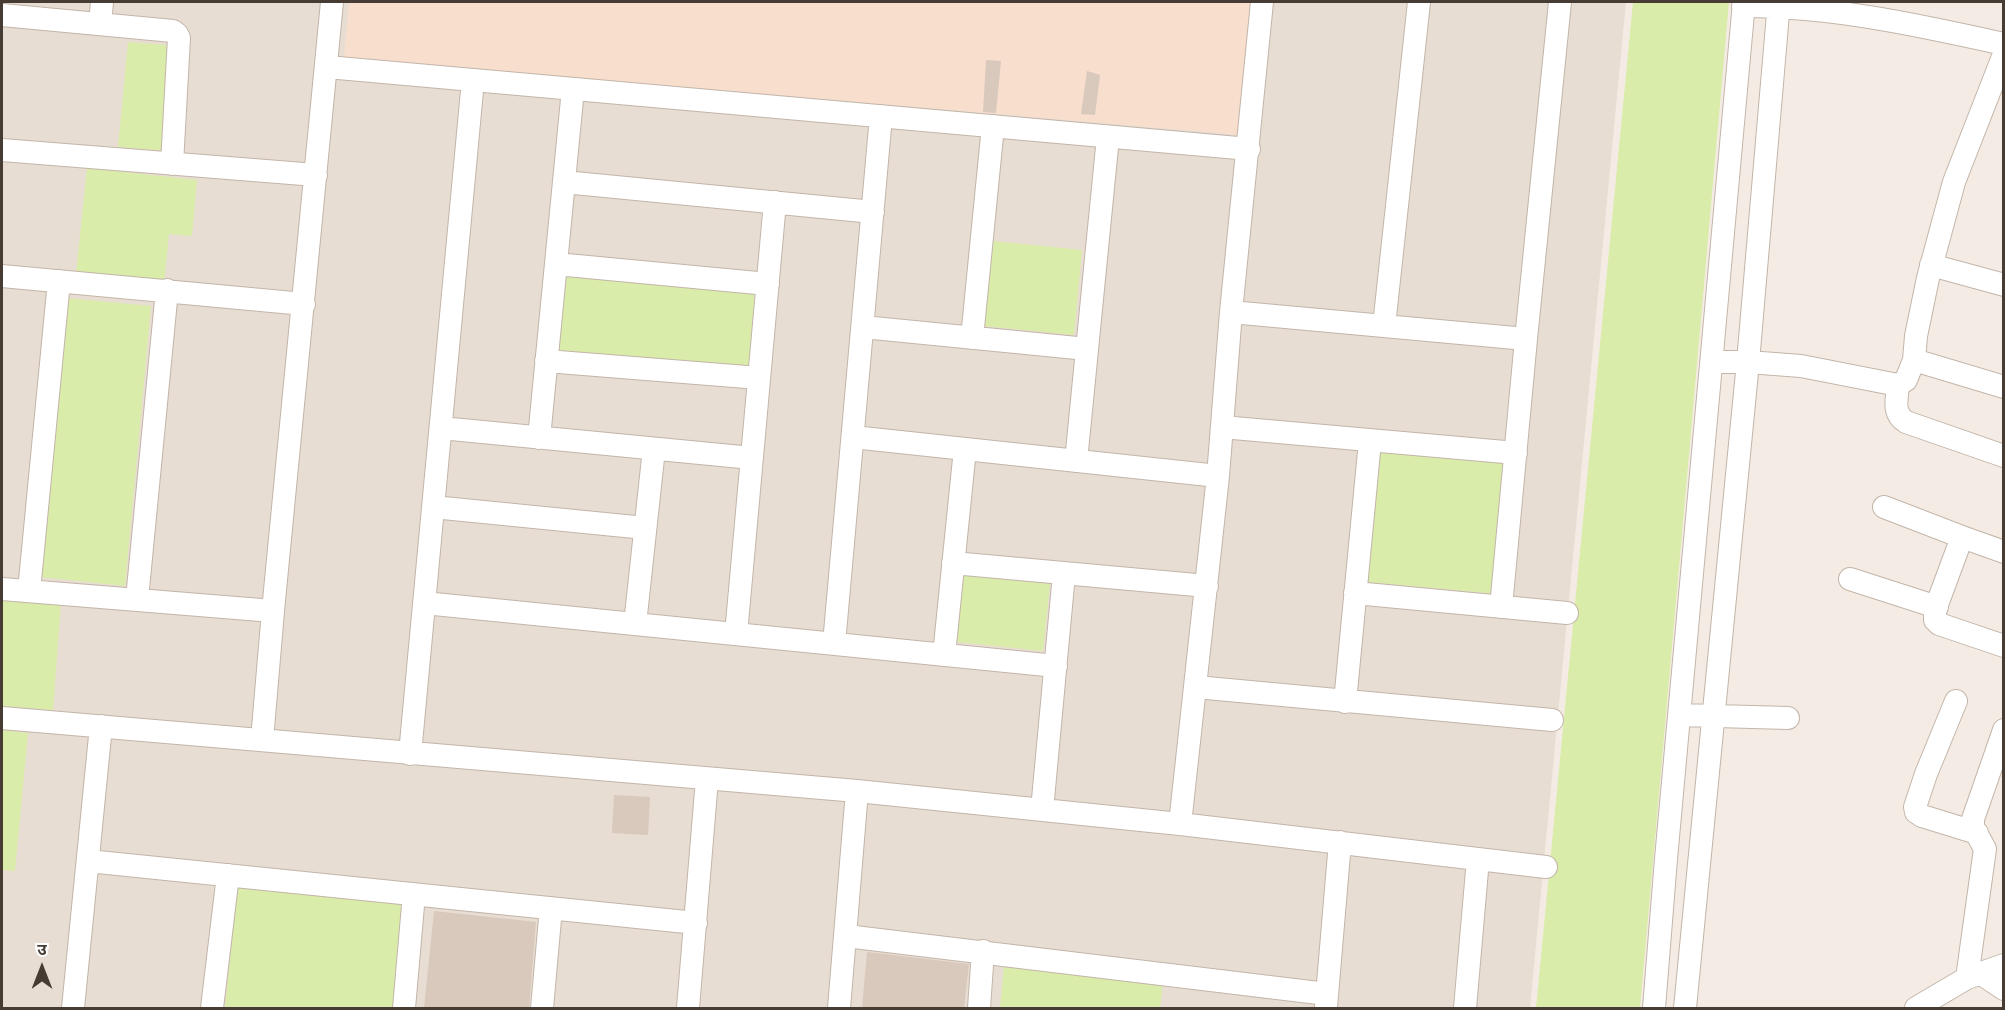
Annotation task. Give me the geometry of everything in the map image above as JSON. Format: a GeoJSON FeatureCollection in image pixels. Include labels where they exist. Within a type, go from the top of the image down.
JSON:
{"type":"FeatureCollection","features":[{"type":"Feature","properties":{"kind":"street"},"geometry":{"type":"LineString","coordinates":[[100,24],[102,2]]}},
{"type":"Feature","properties":{"kind":"street"},"geometry":{"type":"LineString","coordinates":[[262,740],[332,2]]}},
{"type":"Feature","properties":{"kind":"street"},"geometry":{"type":"LineString","coordinates":[[1180,824],[1207,586],[1231,312],[1263,2]]}},
{"type":"Feature","properties":{"kind":"street"},"geometry":{"type":"LineString","coordinates":[[1384,326],[1419,2]]}},
{"type":"Feature","properties":{"kind":"street"},"geometry":{"type":"LineString","coordinates":[[1501,607],[1560,2]]}},
{"type":"Feature","properties":{"kind":"street"},"geometry":{"type":"LineString","coordinates":[[1654,1008],[1743,4],[1779,4],[1811,8],[1935,29],[2004,44]]}},
{"type":"Feature","properties":{"kind":"street"},"geometry":{"type":"LineString","coordinates":[[1685,1008],[1748,362],[1779,4]]}},
{"type":"Feature","properties":{"kind":"street"},"geometry":{"type":"LineString","coordinates":[[2,15],[173,31],[177,34],[179,38],[172,164]]}},
{"type":"Feature","properties":{"kind":"street"},"geometry":{"type":"LineString","coordinates":[[1712,362],[1801,366],[1898,385],[1906,380],[1914,360],[1920,315],[1931,265],[1954,182],[2004,54]]}},
{"type":"Feature","properties":{"kind":"street"},"geometry":{"type":"LineString","coordinates":[[327,67],[1249,149]]}},
{"type":"Feature","properties":{"kind":"street"},"geometry":{"type":"LineString","coordinates":[[410,753],[473,80]]}},
{"type":"Feature","properties":{"kind":"street"},"geometry":{"type":"LineString","coordinates":[[539,438],[573,89]]}},
{"type":"Feature","properties":{"kind":"street"},"geometry":{"type":"LineString","coordinates":[[834,644],[882,116]]}},
{"type":"Feature","properties":{"kind":"street"},"geometry":{"type":"LineString","coordinates":[[972,338],[993,126]]}},
{"type":"Feature","properties":{"kind":"street"},"geometry":{"type":"LineString","coordinates":[[1076,461],[1108,137]]}},
{"type":"Feature","properties":{"kind":"street"},"geometry":{"type":"LineString","coordinates":[[2,150],[316,175]]}},
{"type":"Feature","properties":{"kind":"street"},"geometry":{"type":"LineString","coordinates":[[564,182],[873,212]]}},
{"type":"Feature","properties":{"kind":"street"},"geometry":{"type":"LineString","coordinates":[[736,634],[775,202]]}},
{"type":"Feature","properties":{"kind":"street"},"geometry":{"type":"LineString","coordinates":[[556,264],[768,284]]}},
{"type":"Feature","properties":{"kind":"street"},"geometry":{"type":"LineString","coordinates":[[1931,265],[2004,285]]}},
{"type":"Feature","properties":{"kind":"street"},"geometry":{"type":"LineString","coordinates":[[2,276],[304,304]]}},
{"type":"Feature","properties":{"kind":"street"},"geometry":{"type":"LineString","coordinates":[[29,591],[59,281]]}},
{"type":"Feature","properties":{"kind":"street"},"geometry":{"type":"LineString","coordinates":[[136,599],[167,290]]}},
{"type":"Feature","properties":{"kind":"street"},"geometry":{"type":"LineString","coordinates":[[1231,312],[1526,339]]}},
{"type":"Feature","properties":{"kind":"street"},"geometry":{"type":"LineString","coordinates":[[863,327],[1087,349]]}},
{"type":"Feature","properties":{"kind":"street"},"geometry":{"type":"LineString","coordinates":[[1914,360],[2004,387]]}},
{"type":"Feature","properties":{"kind":"street"},"geometry":{"type":"LineString","coordinates":[[546,361],[759,378]]}},
{"type":"Feature","properties":{"kind":"street"},"geometry":{"type":"LineString","coordinates":[[1898,385],[1897,412],[1899,417],[1906,422],[2004,456]]}},
{"type":"Feature","properties":{"kind":"street"},"geometry":{"type":"LineString","coordinates":[[1222,427],[1516,453]]}},
{"type":"Feature","properties":{"kind":"street"},"geometry":{"type":"LineString","coordinates":[[441,428],[752,458]]}},
{"type":"Feature","properties":{"kind":"street"},"geometry":{"type":"LineString","coordinates":[[853,437],[1218,476]]}},
{"type":"Feature","properties":{"kind":"street"},"geometry":{"type":"LineString","coordinates":[[1346,702],[1370,441]]}},
{"type":"Feature","properties":{"kind":"street"},"geometry":{"type":"LineString","coordinates":[[635,624],[654,449]]}},
{"type":"Feature","properties":{"kind":"street"},"geometry":{"type":"LineString","coordinates":[[944,655],[965,449]]}},
{"type":"Feature","properties":{"kind":"street"},"geometry":{"type":"LineString","coordinates":[[433,507],[645,528]]}},
{"type":"Feature","properties":{"kind":"street"},"geometry":{"type":"LineString","coordinates":[[1884,507],[2004,552]]}},
{"type":"Feature","properties":{"kind":"street"},"geometry":{"type":"LineString","coordinates":[[1962,537],[1934,616],[1939,624],[2004,646]]}},
{"type":"Feature","properties":{"kind":"street"},"geometry":{"type":"LineString","coordinates":[[953,563],[1207,586]]}},
{"type":"Feature","properties":{"kind":"street"},"geometry":{"type":"LineString","coordinates":[[1042,810],[1064,574]]}},
{"type":"Feature","properties":{"kind":"street"},"geometry":{"type":"LineString","coordinates":[[1850,579],[1937,607]]}},
{"type":"Feature","properties":{"kind":"street"},"geometry":{"type":"LineString","coordinates":[[2,589],[273,611]]}},
{"type":"Feature","properties":{"kind":"street"},"geometry":{"type":"LineString","coordinates":[[1355,593],[1567,613]]}},
{"type":"Feature","properties":{"kind":"street"},"geometry":{"type":"LineString","coordinates":[[424,603],[1056,666]]}},
{"type":"Feature","properties":{"kind":"street"},"geometry":{"type":"LineString","coordinates":[[1196,687],[1552,720]]}},
{"type":"Feature","properties":{"kind":"street"},"geometry":{"type":"LineString","coordinates":[[1956,701],[1922,783],[1915,807],[1916,812],[1922,816],[1977,833]]}},
{"type":"Feature","properties":{"kind":"street"},"geometry":{"type":"LineString","coordinates":[[1680,715],[1788,718]]}},
{"type":"Feature","properties":{"kind":"street"},"geometry":{"type":"LineString","coordinates":[[2,718],[857,791],[1180,824],[1546,867]]}},
{"type":"Feature","properties":{"kind":"street"},"geometry":{"type":"LineString","coordinates":[[73,1008],[101,726]]}},
{"type":"Feature","properties":{"kind":"street"},"geometry":{"type":"LineString","coordinates":[[1973,976],[1985,849],[1973,826],[1974,814],[2004,730]]}},
{"type":"Feature","properties":{"kind":"street"},"geometry":{"type":"LineString","coordinates":[[688,1008],[707,779]]}},
{"type":"Feature","properties":{"kind":"street"},"geometry":{"type":"LineString","coordinates":[[839,1008],[857,791]]}},
{"type":"Feature","properties":{"kind":"street"},"geometry":{"type":"LineString","coordinates":[[846,936],[983,951],[1326,1001],[1340,842]]}},
{"type":"Feature","properties":{"kind":"street"},"geometry":{"type":"LineString","coordinates":[[1465,1008],[1478,859]]}},
{"type":"Feature","properties":{"kind":"street"},"geometry":{"type":"LineString","coordinates":[[88,861],[696,923]]}},
{"type":"Feature","properties":{"kind":"street"},"geometry":{"type":"LineString","coordinates":[[212,1008],[228,875]]}},
{"type":"Feature","properties":{"kind":"street"},"geometry":{"type":"LineString","coordinates":[[404,1008],[414,894]]}},
{"type":"Feature","properties":{"kind":"street"},"geometry":{"type":"LineString","coordinates":[[542,1008],[551,908]]}},
{"type":"Feature","properties":{"kind":"street"},"geometry":{"type":"LineString","coordinates":[[979,1008],[983,951]]}},
{"type":"Feature","properties":{"kind":"street"},"geometry":{"type":"LineString","coordinates":[[1925,1006],[1973,976],[2004,965]]}},
{"type":"Feature","properties":{"kind":"street"},"geometry":{"type":"LineString","coordinates":[[1973,976],[2004,989]]}},
{"type":"Feature","properties":{"kind":"shaded area"},"geometry":{"type":"Polygon","coordinates":[[[2,2],[1626,2],[1530,1008],[2,1008],[2,2]]]}},
{"type":"Feature","properties":{"kind":"shaded area"},"geometry":{"type":"Polygon","coordinates":[[[349,2],[1252,2],[1241,135],[344,58],[349,2]]]}},
{"type":"Feature","properties":{"kind":"green space"},"geometry":{"type":"Polygon","coordinates":[[[1633,2],[1729,2],[1640,1008],[1536,1008],[1633,2]]]}},
{"type":"Feature","properties":{"kind":"green space"},"geometry":{"type":"Polygon","coordinates":[[[128,42],[178,46],[169,151],[118,147],[128,42]]]}},
{"type":"Feature","properties":{"kind":"green space"},"geometry":{"type":"Polygon","coordinates":[[[87,168],[197,180],[192,236],[169,234],[164,283],[76,274],[87,168]]]}},
{"type":"Feature","properties":{"kind":"green space"},"geometry":{"type":"Polygon","coordinates":[[[993,241],[1082,250],[1074,335],[984,326],[993,241]]]}},
{"type":"Feature","properties":{"kind":"green space"},"geometry":{"type":"Polygon","coordinates":[[[563,274],[755,291],[749,366],[557,350],[563,274]]]}},
{"type":"Feature","properties":{"kind":"green space"},"geometry":{"type":"Polygon","coordinates":[[[67,298],[151,306],[125,586],[40,577],[67,298]]]}},
{"type":"Feature","properties":{"kind":"green space"},"geometry":{"type":"Polygon","coordinates":[[[1379,449],[1511,461],[1498,594],[1367,582],[1379,449]]]}},
{"type":"Feature","properties":{"kind":"green space"},"geometry":{"type":"Polygon","coordinates":[[[963,575],[1050,584],[1043,651],[957,642],[963,575]]]}},
{"type":"Feature","properties":{"kind":"green space"},"geometry":{"type":"Polygon","coordinates":[[[2,599],[61,603],[53,710],[2,706],[2,599]]]}},
{"type":"Feature","properties":{"kind":"green space"},"geometry":{"type":"Polygon","coordinates":[[[2,730],[28,733],[15,871],[2,870],[2,730]]]}},
{"type":"Feature","properties":{"kind":"green space"},"geometry":{"type":"Polygon","coordinates":[[[237,887],[404,904],[393,1008],[225,1008],[237,887]]]}},
{"type":"Feature","properties":{"kind":"green space"},"geometry":{"type":"Polygon","coordinates":[[[1004,964],[1163,981],[1160,1008],[1000,1008],[1004,964]]]}},
{"type":"Feature","properties":{"kind":"building"},"geometry":{"type":"Polygon","coordinates":[[[986,60],[1001,61],[996,113],[983,112],[986,60]]]}},
{"type":"Feature","properties":{"kind":"building"},"geometry":{"type":"Polygon","coordinates":[[[1087,71],[1100,75],[1095,115],[1081,114],[1087,71]]]}},
{"type":"Feature","properties":{"kind":"building"},"geometry":{"type":"Polygon","coordinates":[[[614,795],[650,797],[648,835],[612,833],[614,795]]]}},
{"type":"Feature","properties":{"kind":"building"},"geometry":{"type":"Polygon","coordinates":[[[434,911],[536,922],[529,1008],[424,1008],[434,911]]]}},
{"type":"Feature","properties":{"kind":"building"},"geometry":{"type":"Polygon","coordinates":[[[867,952],[969,964],[964,1008],[862,1008],[867,952]]]}}]}
